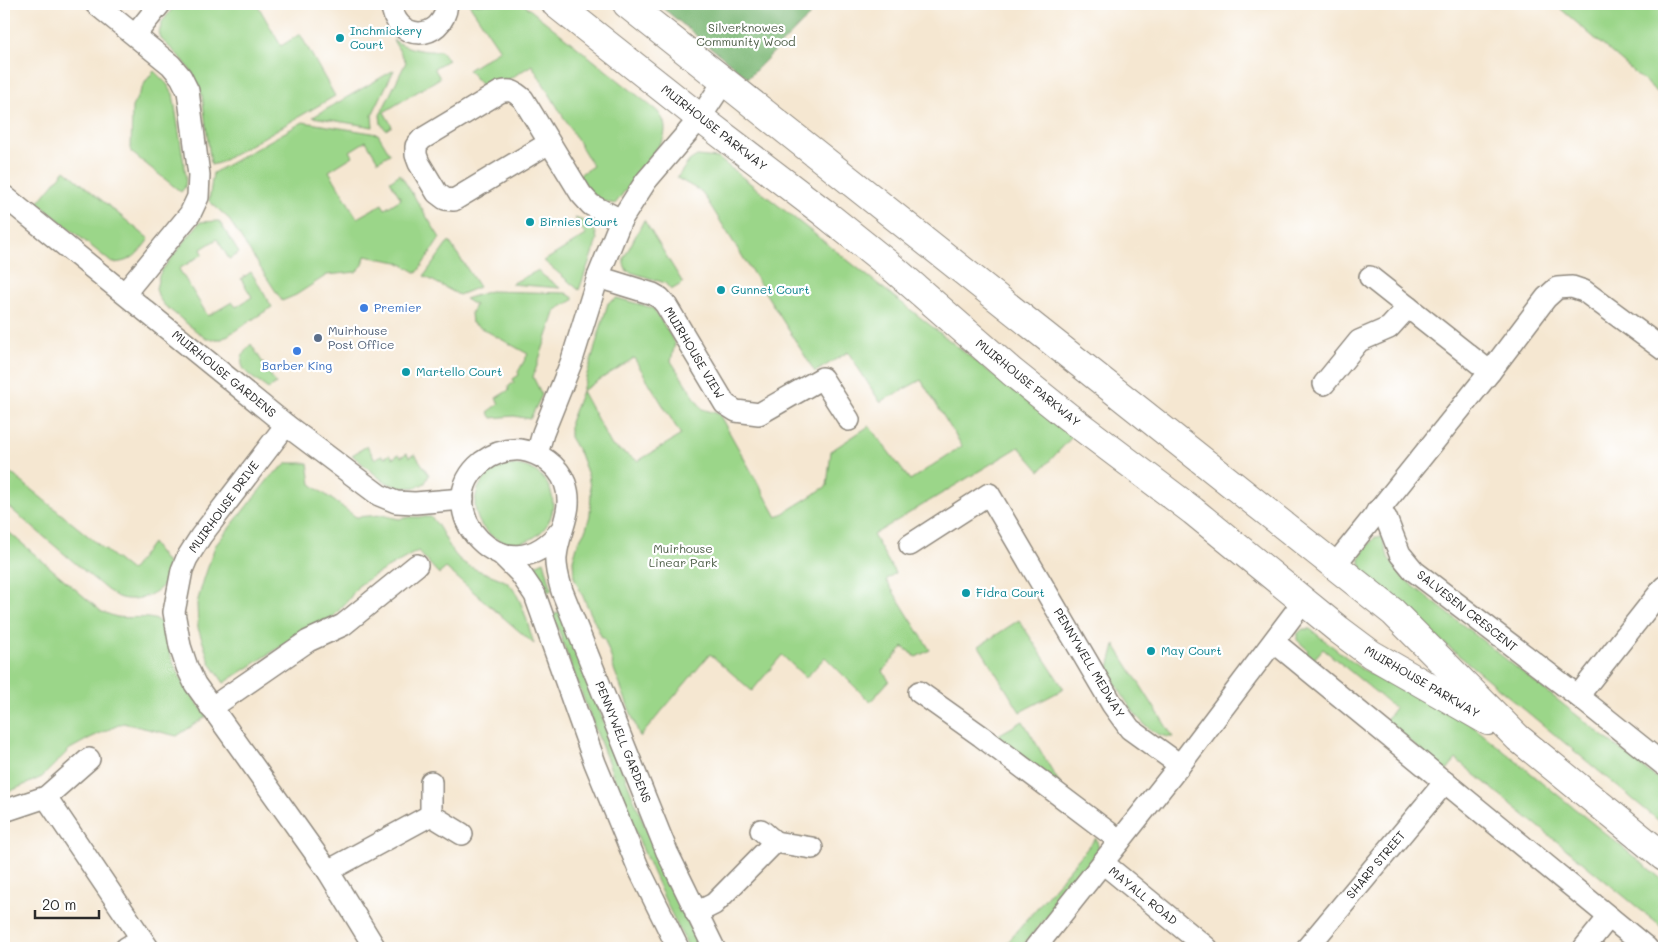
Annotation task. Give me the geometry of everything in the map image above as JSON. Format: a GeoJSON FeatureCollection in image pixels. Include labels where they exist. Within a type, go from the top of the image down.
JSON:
{"type":"FeatureCollection","features":[{"type":"Feature","properties":{"kind":"street"},"geometry":{"type":"LineString","coordinates":[[96,4],[135,35],[181,77],[188,91],[199,175],[198,197],[190,214],[125,294]]}},
{"type":"Feature","properties":{"kind":"street"},"geometry":{"type":"LineString","coordinates":[[135,35],[160,4]]}},
{"type":"Feature","properties":{"kind":"street"},"geometry":{"type":"LineString","coordinates":[[392,4],[395,19],[410,31],[419,33],[428,32],[436,27],[443,20],[448,4]]}},
{"type":"Feature","properties":{"kind":"street","name":"MUIRHOUSE PARKWAY"},"geometry":{"type":"LineString","coordinates":[[556,4],[866,246],[1066,416],[1193,512],[1371,654],[1518,738]]}},
{"type":"Feature","properties":{"kind":"street","name":"MUIRHOUSE PARKWAY"},"geometry":{"type":"LineString","coordinates":[[627,4],[1393,612],[1518,738],[1664,857]]}},
{"type":"Feature","properties":{"kind":"street"},"geometry":{"type":"LineString","coordinates":[[537,454],[543,433],[572,363],[598,277],[621,220],[646,181],[700,118],[724,81]]}},
{"type":"Feature","properties":{"kind":"street"},"geometry":{"type":"LineString","coordinates":[[549,143],[454,200],[445,199],[437,193],[416,155],[416,146],[422,138],[508,89],[523,99],[581,194],[591,204],[621,220]]}},
{"type":"Feature","properties":{"kind":"street","name":"MUIRHOUSE GARDENS"},"geometry":{"type":"LineString","coordinates":[[4,196],[286,425],[379,495],[396,502],[415,503],[463,499]]}},
{"type":"Feature","properties":{"kind":"street","name":"MUIRHOUSE VIEW"},"geometry":{"type":"LineString","coordinates":[[598,277],[660,298],[725,404],[736,411],[759,414],[822,378],[849,420]]}},
{"type":"Feature","properties":{"kind":"street"},"geometry":{"type":"LineString","coordinates":[[1370,277],[1490,372]]}},
{"type":"Feature","properties":{"kind":"street"},"geometry":{"type":"LineString","coordinates":[[1334,566],[1377,510],[1490,372],[1546,298],[1557,288],[1572,287],[1584,291],[1664,350]]}},
{"type":"Feature","properties":{"kind":"street"},"geometry":{"type":"LineString","coordinates":[[1324,384],[1359,341],[1388,328],[1408,307]]}},
{"type":"Feature","properties":{"kind":"street","name":"MUIRHOUSE DRIVE"},"geometry":{"type":"LineString","coordinates":[[286,425],[186,558],[174,612],[180,646],[195,684],[328,871],[375,948]]}},
{"type":"Feature","properties":{"kind":"street","name":"PENNYWELL GARDENS"},"geometry":{"type":"LineString","coordinates":[[517,450],[537,454],[557,470],[564,481],[568,493],[568,506],[566,519],[554,540],[535,552],[512,556],[490,549],[472,533],[466,522],[463,499],[468,480],[473,472],[488,458],[497,453],[517,450]]}},
{"type":"Feature","properties":{"kind":"street","name":"PENNYWELL MEDWAY"},"geometry":{"type":"LineString","coordinates":[[910,545],[989,494],[1112,704],[1130,729],[1180,765]]}},
{"type":"Feature","properties":{"kind":"street","name":"SALVESEN CRESCENT"},"geometry":{"type":"LineString","coordinates":[[1377,510],[1386,518],[1400,554],[1414,571],[1578,696],[1664,765]]}},
{"type":"Feature","properties":{"kind":"street","name":"PENNYWELL GARDENS"},"geometry":{"type":"LineString","coordinates":[[561,530],[556,557],[557,572],[562,591],[664,843],[714,948]]}},
{"type":"Feature","properties":{"kind":"street","name":"PENNYWELL GARDENS"},"geometry":{"type":"LineString","coordinates":[[500,553],[520,573],[535,595],[599,772],[638,867],[678,948]]}},
{"type":"Feature","properties":{"kind":"street"},"geometry":{"type":"LineString","coordinates":[[211,708],[308,641],[343,625],[417,565]]}},
{"type":"Feature","properties":{"kind":"street"},"geometry":{"type":"LineString","coordinates":[[1578,696],[1664,587]]}},
{"type":"Feature","properties":{"kind":"street"},"geometry":{"type":"LineString","coordinates":[[1035,948],[1180,765],[1304,602]]}},
{"type":"Feature","properties":{"kind":"street"},"geometry":{"type":"LineString","coordinates":[[1274,642],[1647,948]]}},
{"type":"Feature","properties":{"kind":"street"},"geometry":{"type":"LineString","coordinates":[[919,692],[981,736],[1120,841]]}},
{"type":"Feature","properties":{"kind":"street"},"geometry":{"type":"LineString","coordinates":[[4,811],[46,797],[89,759]]}},
{"type":"Feature","properties":{"kind":"street"},"geometry":{"type":"LineString","coordinates":[[431,782],[431,815]]}},
{"type":"Feature","properties":{"kind":"street","name":"SHARP STREET"},"geometry":{"type":"LineString","coordinates":[[1306,948],[1445,782]]}},
{"type":"Feature","properties":{"kind":"street"},"geometry":{"type":"LineString","coordinates":[[46,797],[138,945]]}},
{"type":"Feature","properties":{"kind":"street"},"geometry":{"type":"LineString","coordinates":[[328,871],[431,815]]}},
{"type":"Feature","properties":{"kind":"street"},"geometry":{"type":"LineString","coordinates":[[431,815],[462,834]]}},
{"type":"Feature","properties":{"kind":"street"},"geometry":{"type":"LineString","coordinates":[[696,913],[714,904],[768,836],[812,848]]}},
{"type":"Feature","properties":{"kind":"street","name":"MAYALL ROAD"},"geometry":{"type":"LineString","coordinates":[[1103,863],[1207,948]]}},
{"type":"Feature","properties":{"kind":"street"},"geometry":{"type":"LineString","coordinates":[[1584,948],[1609,917]]}},
{"type":"Feature","properties":{"kind":"green space"},"geometry":{"type":"Polygon","coordinates":[[[176,4],[257,4],[281,46],[300,34],[335,96],[219,163],[211,165],[202,95],[195,77],[183,60],[162,40],[159,33],[162,22],[176,4]]]}},
{"type":"Feature","properties":{"kind":"green space"},"geometry":{"type":"Polygon","coordinates":[[[469,4],[523,4],[660,114],[665,128],[663,140],[615,204],[597,197],[579,175],[593,166],[532,65],[488,92],[468,70],[500,50],[469,4]]]}},
{"type":"Feature","properties":{"kind":"green space","name":"Silverknowes Community Wood"},"geometry":{"type":"Polygon","coordinates":[[[658,4],[821,4],[748,78],[658,4]]]}},
{"type":"Feature","properties":{"kind":"green space"},"geometry":{"type":"Polygon","coordinates":[[[1555,4],[1664,4],[1664,98],[1555,4]]]}},
{"type":"Feature","properties":{"kind":"green space"},"geometry":{"type":"Polygon","coordinates":[[[393,40],[416,49],[441,51],[448,60],[434,68],[440,78],[384,112],[392,126],[386,130],[381,124],[380,115],[406,62],[393,40]]]}},
{"type":"Feature","properties":{"kind":"green space"},"geometry":{"type":"Polygon","coordinates":[[[394,70],[372,115],[373,127],[313,117],[394,70]]]}},
{"type":"Feature","properties":{"kind":"green space"},"geometry":{"type":"Polygon","coordinates":[[[154,71],[167,84],[173,94],[186,177],[185,187],[181,192],[131,152],[132,107],[146,81],[154,71]]]}},
{"type":"Feature","properties":{"kind":"green space"},"geometry":{"type":"Polygon","coordinates":[[[303,122],[378,134],[390,154],[378,161],[366,141],[350,151],[353,156],[329,171],[357,218],[382,204],[385,209],[401,199],[390,181],[400,174],[440,238],[417,273],[398,262],[365,256],[363,265],[356,272],[327,275],[296,295],[282,301],[228,218],[209,201],[213,173],[303,122]]]}},
{"type":"Feature","properties":{"kind":"green space","name":"Muirhouse Linear Park"},"geometry":{"type":"Polygon","coordinates":[[[697,156],[718,158],[1072,437],[1040,471],[1019,447],[873,535],[895,573],[886,580],[930,650],[916,657],[903,647],[883,671],[889,681],[870,702],[825,657],[806,678],[782,655],[752,691],[710,654],[640,737],[604,638],[602,638],[574,577],[573,560],[590,515],[591,493],[588,475],[580,454],[570,437],[570,422],[582,391],[608,303],[617,298],[653,308],[675,343],[671,361],[702,409],[719,414],[777,517],[827,486],[831,451],[869,426],[910,480],[962,446],[921,380],[880,402],[848,352],[815,372],[702,192],[677,178],[689,161],[697,156]],[[634,358],[582,391],[612,446],[638,461],[681,435],[634,358]]]}},
{"type":"Feature","properties":{"kind":"green space"},"geometry":{"type":"Polygon","coordinates":[[[65,170],[149,239],[134,257],[112,263],[38,203],[65,170]]]}},
{"type":"Feature","properties":{"kind":"green space"},"geometry":{"type":"Polygon","coordinates":[[[575,218],[593,227],[597,240],[579,290],[544,261],[586,235],[575,218]]]}},
{"type":"Feature","properties":{"kind":"green space"},"geometry":{"type":"Polygon","coordinates":[[[644,220],[683,283],[671,290],[665,283],[627,271],[624,264],[624,258],[644,220]]]}},
{"type":"Feature","properties":{"kind":"green space"},"geometry":{"type":"Polygon","coordinates":[[[219,221],[239,253],[229,259],[217,239],[201,249],[203,254],[179,269],[208,316],[232,302],[236,307],[252,297],[241,279],[251,272],[272,307],[222,339],[206,339],[164,305],[156,289],[162,270],[200,222],[219,221]]]}},
{"type":"Feature","properties":{"kind":"green space"},"geometry":{"type":"Polygon","coordinates":[[[449,241],[479,287],[459,295],[424,276],[449,241]]]}},
{"type":"Feature","properties":{"kind":"green space"},"geometry":{"type":"Polygon","coordinates":[[[537,271],[560,288],[511,284],[537,271]]]}},
{"type":"Feature","properties":{"kind":"green space"},"geometry":{"type":"Polygon","coordinates":[[[490,291],[566,293],[575,299],[556,310],[533,377],[542,395],[530,419],[514,416],[492,418],[488,412],[499,404],[496,398],[509,390],[508,387],[514,382],[513,379],[519,375],[518,372],[528,354],[472,323],[471,313],[475,305],[465,299],[490,291]]]}},
{"type":"Feature","properties":{"kind":"green space"},"geometry":{"type":"Polygon","coordinates":[[[251,344],[276,384],[268,389],[249,375],[242,365],[245,352],[251,344]]]}},
{"type":"Feature","properties":{"kind":"green space"},"geometry":{"type":"Polygon","coordinates":[[[367,446],[375,459],[382,455],[384,458],[390,454],[393,458],[399,454],[401,457],[407,453],[409,457],[415,454],[429,475],[425,483],[417,487],[400,488],[383,481],[352,455],[367,446]]]}},
{"type":"Feature","properties":{"kind":"green space"},"geometry":{"type":"Polygon","coordinates":[[[288,463],[308,463],[311,484],[356,517],[382,515],[399,519],[431,517],[459,559],[475,569],[505,581],[511,586],[520,601],[534,644],[446,568],[439,574],[418,551],[358,586],[333,617],[310,628],[224,683],[210,663],[198,628],[197,603],[215,546],[271,476],[288,463]]]}},
{"type":"Feature","properties":{"kind":"green space"},"geometry":{"type":"Polygon","coordinates":[[[514,465],[529,468],[542,476],[550,489],[553,504],[550,519],[542,532],[529,540],[514,543],[499,540],[486,532],[478,519],[475,504],[478,489],[486,476],[499,468],[514,465]]]}},
{"type":"Feature","properties":{"kind":"green space"},"geometry":{"type":"Polygon","coordinates":[[[6,469],[131,571],[152,543],[169,566],[166,581],[152,594],[140,598],[121,598],[107,590],[4,503],[6,469]]]}},
{"type":"Feature","properties":{"kind":"green space"},"geometry":{"type":"Polygon","coordinates":[[[4,528],[102,612],[117,617],[149,618],[163,624],[167,631],[173,662],[185,686],[207,716],[177,736],[123,723],[70,749],[42,777],[4,794],[4,528]]]}},
{"type":"Feature","properties":{"kind":"green space"},"geometry":{"type":"Polygon","coordinates":[[[1375,537],[1382,537],[1388,557],[1402,577],[1664,784],[1664,825],[1370,582],[1362,568],[1360,559],[1375,537]]]}},
{"type":"Feature","properties":{"kind":"green space"},"geometry":{"type":"Polygon","coordinates":[[[544,561],[552,590],[545,593],[530,569],[544,561]]]}},
{"type":"Feature","properties":{"kind":"green space"},"geometry":{"type":"Polygon","coordinates":[[[561,611],[644,824],[701,948],[689,948],[642,847],[592,722],[553,615],[561,611]]]}},
{"type":"Feature","properties":{"kind":"green space"},"geometry":{"type":"Polygon","coordinates":[[[1019,620],[1064,689],[1020,712],[979,646],[1019,620]]]}},
{"type":"Feature","properties":{"kind":"green space"},"geometry":{"type":"Polygon","coordinates":[[[1303,629],[1310,629],[1360,668],[1469,723],[1664,881],[1664,929],[1456,759],[1446,771],[1385,721],[1395,708],[1323,649],[1312,661],[1305,655],[1308,650],[1297,640],[1297,634],[1303,629]]]}},
{"type":"Feature","properties":{"kind":"green space"},"geometry":{"type":"Polygon","coordinates":[[[1115,645],[1173,737],[1162,736],[1152,731],[1134,713],[1127,702],[1108,671],[1115,645]]]}},
{"type":"Feature","properties":{"kind":"green space"},"geometry":{"type":"Polygon","coordinates":[[[1023,721],[1060,784],[1001,741],[998,735],[1023,721]]]}},
{"type":"Feature","properties":{"kind":"green space"},"geometry":{"type":"Polygon","coordinates":[[[1096,838],[1099,849],[1098,858],[1020,948],[1003,948],[1096,838]]]}},
{"type":"Feature","properties":{"kind":"place","name":"Inchmickery Court"},"geometry":{"type":"Point","coordinates":[340,38]}},
{"type":"Feature","properties":{"kind":"place","name":"Birnies Court"},"geometry":{"type":"Point","coordinates":[530,222]}},
{"type":"Feature","properties":{"kind":"place","name":"Gunnet Court"},"geometry":{"type":"Point","coordinates":[721,290]}},
{"type":"Feature","properties":{"kind":"place","name":"Premier"},"geometry":{"type":"Point","coordinates":[364,308]}},
{"type":"Feature","properties":{"kind":"place","name":"Muirhouse Post Office"},"geometry":{"type":"Point","coordinates":[318,338]}},
{"type":"Feature","properties":{"kind":"place","name":"Barber King"},"geometry":{"type":"Point","coordinates":[297,351]}},
{"type":"Feature","properties":{"kind":"place","name":"Martello Court"},"geometry":{"type":"Point","coordinates":[406,372]}},
{"type":"Feature","properties":{"kind":"place","name":"Fidra Court"},"geometry":{"type":"Point","coordinates":[966,593]}},
{"type":"Feature","properties":{"kind":"place","name":"May Court"},"geometry":{"type":"Point","coordinates":[1151,651]}}]}
